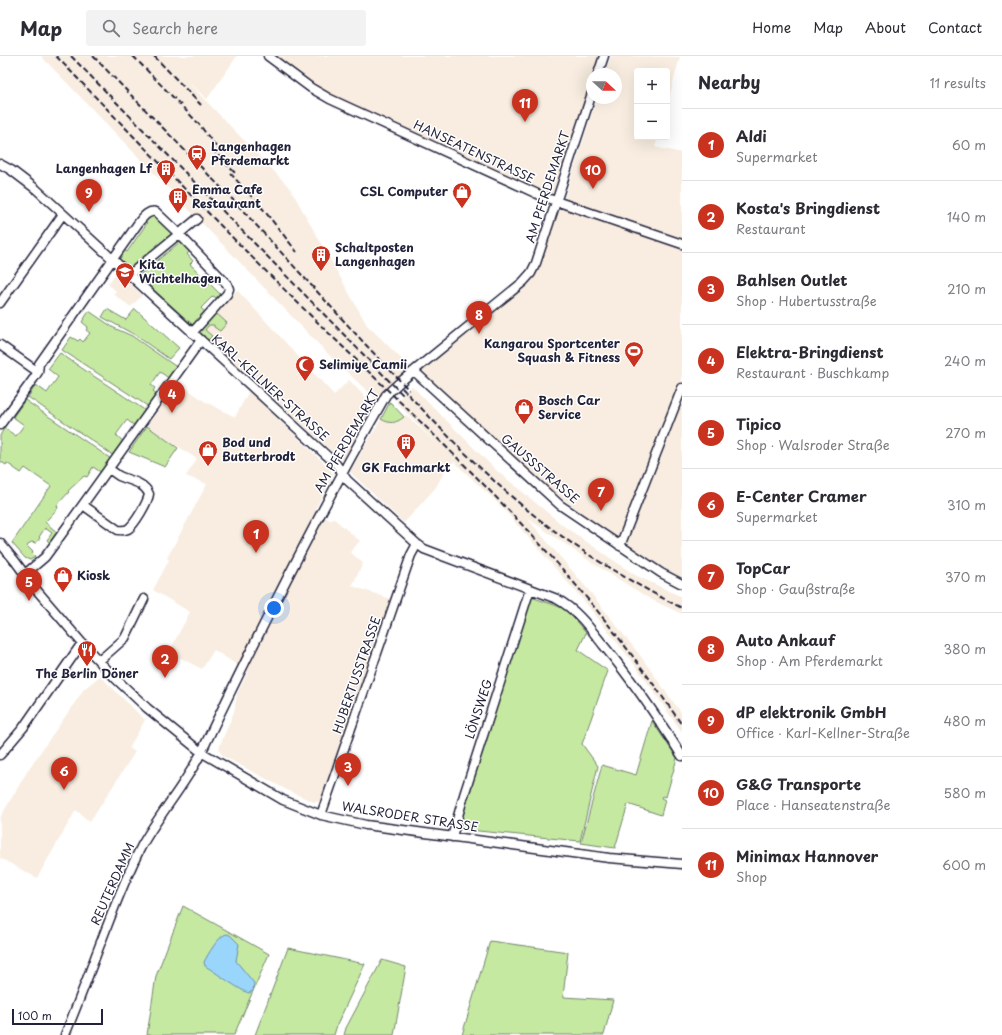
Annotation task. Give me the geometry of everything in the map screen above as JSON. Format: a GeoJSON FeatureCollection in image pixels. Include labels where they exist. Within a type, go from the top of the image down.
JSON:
{"type":"FeatureCollection","features":[{"type":"Feature","properties":{"kind":"street","name":"HANSEATENSTRASSE"},"geometry":{"type":"LineString","coordinates":[[268,56],[311,88],[330,99],[556,202],[682,244]]}},
{"type":"Feature","properties":{"kind":"street"},"geometry":{"type":"LineString","coordinates":[[600,68],[604,56]]}},
{"type":"Feature","properties":{"kind":"street","name":"AM PFERDEMARKT"},"geometry":{"type":"LineString","coordinates":[[201,752],[227,696],[307,538],[342,472],[386,395],[524,282],[531,273],[536,263],[588,104]]}},
{"type":"Feature","properties":{"kind":"street","name":"KARL-KELLNER-STRASSE"},"geometry":{"type":"LineString","coordinates":[[0,164],[11,170],[36,189],[336,464],[347,480],[417,544],[424,549],[557,599],[579,615],[619,664],[654,711],[682,756]]}},
{"type":"Feature","properties":{"kind":"street"},"geometry":{"type":"LineString","coordinates":[[0,425],[38,372],[39,364],[140,222],[152,211],[160,215],[179,234],[229,289],[227,294],[192,332]]}},
{"type":"Feature","properties":{"kind":"street"},"geometry":{"type":"LineString","coordinates":[[0,303],[63,214]]}},
{"type":"Feature","properties":{"kind":"street"},"geometry":{"type":"LineString","coordinates":[[129,275],[197,219]]}},
{"type":"Feature","properties":{"kind":"street"},"geometry":{"type":"LineString","coordinates":[[25,574],[45,557],[200,340]]}},
{"type":"Feature","properties":{"kind":"street"},"geometry":{"type":"LineString","coordinates":[[0,345],[38,372]]}},
{"type":"Feature","properties":{"kind":"street","name":"GAUSSSTRASSE"},"geometry":{"type":"LineString","coordinates":[[414,371],[560,505],[661,573],[682,584]]}},
{"type":"Feature","properties":{"kind":"street"},"geometry":{"type":"LineString","coordinates":[[620,546],[682,388]]}},
{"type":"Feature","properties":{"kind":"street"},"geometry":{"type":"LineString","coordinates":[[83,505],[118,530],[124,530],[129,528],[146,505],[149,494],[146,488],[118,476],[109,469]]}},
{"type":"Feature","properties":{"kind":"street","name":"WALSRODER STRASSE"},"geometry":{"type":"LineString","coordinates":[[0,543],[34,587],[116,680],[147,708],[201,752],[283,800],[321,815],[366,825],[609,858],[682,864]]}},
{"type":"Feature","properties":{"kind":"street","name":"HUBERTUSSTRASSE"},"geometry":{"type":"LineString","coordinates":[[321,815],[408,562],[417,544]]}},
{"type":"Feature","properties":{"kind":"street","name":"LÖNSWEG"},"geometry":{"type":"LineString","coordinates":[[452,837],[530,589]]}},
{"type":"Feature","properties":{"kind":"street"},"geometry":{"type":"LineString","coordinates":[[99,661],[125,638],[144,599]]}},
{"type":"Feature","properties":{"kind":"street"},"geometry":{"type":"LineString","coordinates":[[0,755],[23,728],[82,643]]}},
{"type":"Feature","properties":{"kind":"street","name":"REUTERDAMM"},"geometry":{"type":"LineString","coordinates":[[65,1035],[133,863],[142,846],[201,752]]}},
{"type":"Feature","properties":{"kind":"shaded area"},"geometry":{"type":"Polygon","coordinates":[[[41,56],[237,56],[207,99],[186,80],[290,188],[367,325],[414,371],[381,404],[331,357],[41,56]]]}},
{"type":"Feature","properties":{"kind":"shaded area"},"geometry":{"type":"Polygon","coordinates":[[[274,56],[600,56],[596,68],[586,68],[586,100],[557,190],[546,194],[325,94],[274,56]]]}},
{"type":"Feature","properties":{"kind":"shaded area"},"geometry":{"type":"Polygon","coordinates":[[[611,56],[680,57],[670,93],[670,68],[634,68],[634,140],[657,140],[655,147],[682,153],[682,238],[564,200],[595,104],[622,104],[622,68],[607,68],[611,56]]]}},
{"type":"Feature","properties":{"kind":"shaded area"},"geometry":{"type":"Polygon","coordinates":[[[556,201],[682,244],[682,579],[616,539],[533,476],[414,371],[531,273],[556,201]]]}},
{"type":"Feature","properties":{"kind":"shaded area","name":"Kita Wichtelhagen"},"geometry":{"type":"Polygon","coordinates":[[[116,273],[142,295],[131,307],[113,294],[116,291],[108,284],[116,273]]]}},
{"type":"Feature","properties":{"kind":"shaded area"},"geometry":{"type":"Polygon","coordinates":[[[237,290],[334,395],[349,380],[367,399],[369,413],[343,460],[199,331],[237,290]]]}},
{"type":"Feature","properties":{"kind":"shaded area"},"geometry":{"type":"Polygon","coordinates":[[[178,382],[204,401],[235,417],[249,391],[329,468],[333,474],[331,480],[315,509],[331,521],[333,518],[360,541],[350,552],[363,563],[352,586],[391,599],[322,801],[314,802],[289,791],[223,756],[219,750],[234,712],[237,694],[248,672],[214,650],[202,669],[169,652],[190,612],[153,590],[169,560],[167,558],[207,484],[186,476],[197,459],[147,426],[178,382]]]}},
{"type":"Feature","properties":{"kind":"shaded area"},"geometry":{"type":"Polygon","coordinates":[[[412,386],[496,470],[565,527],[635,575],[682,597],[682,614],[650,599],[591,562],[527,518],[591,593],[642,658],[682,714],[682,732],[634,664],[584,601],[499,504],[454,462],[447,467],[436,487],[404,523],[350,472],[381,419],[389,423],[396,423],[406,415],[438,445],[396,402],[412,386]]]}},
{"type":"Feature","properties":{"kind":"shaded area"},"geometry":{"type":"Polygon","coordinates":[[[100,676],[145,720],[129,748],[135,752],[90,822],[76,810],[37,878],[0,858],[0,818],[28,770],[84,689],[100,676]]]}},
{"type":"Feature","properties":{"kind":"green space"},"geometry":{"type":"Polygon","coordinates":[[[151,216],[160,220],[172,235],[130,271],[120,262],[119,256],[124,250],[127,252],[147,223],[144,221],[151,216]]]}},
{"type":"Feature","properties":{"kind":"green space"},"geometry":{"type":"Polygon","coordinates":[[[181,241],[190,251],[187,254],[193,261],[190,264],[220,294],[218,299],[213,296],[201,308],[207,314],[195,327],[143,280],[141,276],[141,274],[181,241]]]}},
{"type":"Feature","properties":{"kind":"green space"},"geometry":{"type":"Polygon","coordinates":[[[107,309],[126,320],[135,309],[179,348],[169,359],[135,335],[102,317],[107,309]]]}},
{"type":"Feature","properties":{"kind":"green space"},"geometry":{"type":"Polygon","coordinates":[[[89,311],[114,328],[132,336],[178,368],[170,379],[160,372],[151,385],[155,388],[153,391],[157,394],[149,407],[62,350],[71,337],[78,341],[80,339],[83,342],[90,333],[86,330],[88,327],[82,322],[89,311]]]}},
{"type":"Feature","properties":{"kind":"green space"},"geometry":{"type":"Polygon","coordinates":[[[216,313],[227,323],[220,331],[214,327],[214,325],[209,325],[205,330],[212,336],[208,340],[199,331],[216,313]]]}},
{"type":"Feature","properties":{"kind":"green space"},"geometry":{"type":"Polygon","coordinates":[[[60,353],[146,411],[135,426],[127,420],[116,435],[124,442],[114,456],[28,397],[36,385],[47,393],[58,377],[48,369],[60,353]]]}},
{"type":"Feature","properties":{"kind":"green space"},"geometry":{"type":"Polygon","coordinates":[[[25,400],[111,459],[102,473],[93,467],[87,477],[84,476],[68,491],[69,492],[57,505],[58,508],[45,522],[59,534],[50,543],[47,540],[52,533],[45,528],[36,543],[31,542],[27,546],[33,552],[32,554],[35,557],[30,560],[25,558],[12,543],[51,486],[25,468],[21,473],[7,463],[6,465],[0,461],[0,436],[4,428],[16,436],[24,425],[13,417],[25,400]]]}},
{"type":"Feature","properties":{"kind":"green space"},"geometry":{"type":"Polygon","coordinates":[[[390,402],[404,417],[395,422],[387,422],[381,419],[390,402]]]}},
{"type":"Feature","properties":{"kind":"green space"},"geometry":{"type":"Polygon","coordinates":[[[147,426],[178,448],[165,467],[129,452],[147,426]]]}},
{"type":"Feature","properties":{"kind":"green space"},"geometry":{"type":"Polygon","coordinates":[[[531,597],[566,609],[586,633],[578,650],[608,671],[582,744],[598,766],[580,841],[458,829],[531,597]]]}},
{"type":"Feature","properties":{"kind":"green space"},"geometry":{"type":"Polygon","coordinates":[[[652,721],[677,758],[666,797],[662,796],[661,798],[665,800],[661,815],[628,804],[615,848],[581,843],[602,765],[636,775],[652,721]]]}},
{"type":"Feature","properties":{"kind":"green space"},"geometry":{"type":"Polygon","coordinates":[[[183,906],[269,954],[234,1035],[147,1035],[156,976],[183,906]]]}},
{"type":"Feature","properties":{"kind":"green space"},"geometry":{"type":"Polygon","coordinates":[[[490,941],[568,952],[563,997],[613,1000],[604,1035],[462,1035],[490,941]]]}},
{"type":"Feature","properties":{"kind":"green space"},"geometry":{"type":"Polygon","coordinates":[[[288,948],[365,964],[337,1025],[334,1035],[255,1035],[288,948]]]}},
{"type":"Feature","properties":{"kind":"green space"},"geometry":{"type":"Polygon","coordinates":[[[382,960],[406,967],[394,1035],[344,1035],[346,1028],[382,960]]]}},
{"type":"Feature","properties":{"kind":"water"},"geometry":{"type":"Polygon","coordinates":[[[226,934],[230,935],[239,944],[236,961],[254,983],[253,991],[249,993],[240,989],[205,966],[204,962],[211,950],[226,934]]]}},
{"type":"Feature","properties":{"kind":"railway"},"geometry":{"type":"LineString","coordinates":[[56,56],[239,244],[500,501],[589,600],[646,674],[682,725]]}},
{"type":"Feature","properties":{"kind":"railway"},"geometry":{"type":"LineString","coordinates":[[71,56],[404,396]]}},
{"type":"Feature","properties":{"kind":"railway"},"geometry":{"type":"LineString","coordinates":[[93,56],[235,202],[409,390]]}},
{"type":"Feature","properties":{"kind":"railway"},"geometry":{"type":"LineString","coordinates":[[133,56],[199,124],[219,151]]}},
{"type":"Feature","properties":{"kind":"railway"},"geometry":{"type":"LineString","coordinates":[[154,56],[201,105]]}},
{"type":"Feature","properties":{"kind":"railway"},"geometry":{"type":"LineString","coordinates":[[212,149],[237,175]]}},
{"type":"Feature","properties":{"kind":"railway"},"geometry":{"type":"LineString","coordinates":[[230,173],[263,209],[297,252]]}},
{"type":"Feature","properties":{"kind":"railway"},"geometry":{"type":"LineString","coordinates":[[402,388],[486,473],[540,520],[574,545],[609,567],[682,608]]}},
{"type":"Feature","properties":{"kind":"place","name":"Minimax Hannover"},"geometry":{"type":"Point","coordinates":[525,122]}},
{"type":"Feature","properties":{"kind":"place","name":"Langenhagen Pferdemarkt"},"geometry":{"type":"Point","coordinates":[197,171]}},
{"type":"Feature","properties":{"kind":"place","name":"Langenhagen Lf"},"geometry":{"type":"Point","coordinates":[166,186]}},
{"type":"Feature","properties":{"kind":"place","name":"G&G Transporte"},"geometry":{"type":"Point","coordinates":[593,189]}},
{"type":"Feature","properties":{"kind":"place","name":"CSL Computer"},"geometry":{"type":"Point","coordinates":[462,209]}},
{"type":"Feature","properties":{"kind":"place","name":"dP elektronik GmbH"},"geometry":{"type":"Point","coordinates":[89,212]}},
{"type":"Feature","properties":{"kind":"place","name":"Emma Cafe Restaurant"},"geometry":{"type":"Point","coordinates":[178,214]}},
{"type":"Feature","properties":{"kind":"place","name":"Schaltposten Langenhagen"},"geometry":{"type":"Point","coordinates":[321,272]}},
{"type":"Feature","properties":{"kind":"place","name":"Kita Wichtelhagen"},"geometry":{"type":"Point","coordinates":[125,289]}},
{"type":"Feature","properties":{"kind":"place","name":"Auto Ankauf"},"geometry":{"type":"Point","coordinates":[479,334]}},
{"type":"Feature","properties":{"kind":"place","name":"Kangarou Sportcenter Squash & Fitness"},"geometry":{"type":"Point","coordinates":[634,368]}},
{"type":"Feature","properties":{"kind":"place","name":"Selimiye Camii"},"geometry":{"type":"Point","coordinates":[305,382]}},
{"type":"Feature","properties":{"kind":"place","name":"Elektra-Bringdienst"},"geometry":{"type":"Point","coordinates":[172,413]}},
{"type":"Feature","properties":{"kind":"place","name":"Bosch Car Service"},"geometry":{"type":"Point","coordinates":[524,425]}},
{"type":"Feature","properties":{"kind":"place","name":"GK Fachmarkt"},"geometry":{"type":"Point","coordinates":[406,460]}},
{"type":"Feature","properties":{"kind":"place","name":"Bod und Butterbrodt"},"geometry":{"type":"Point","coordinates":[208,467]}},
{"type":"Feature","properties":{"kind":"place","name":"TopCar"},"geometry":{"type":"Point","coordinates":[601,511]}},
{"type":"Feature","properties":{"kind":"place","name":"Aldi"},"geometry":{"type":"Point","coordinates":[256,553]}},
{"type":"Feature","properties":{"kind":"place","name":"Kiosk"},"geometry":{"type":"Point","coordinates":[63,593]}},
{"type":"Feature","properties":{"kind":"place","name":"Tipico"},"geometry":{"type":"Point","coordinates":[29,601]}},
{"type":"Feature","properties":{"kind":"place","name":"The Berlin Döner"},"geometry":{"type":"Point","coordinates":[87,667]}},
{"type":"Feature","properties":{"kind":"place","name":"Kosta's Bringdienst"},"geometry":{"type":"Point","coordinates":[165,678]}},
{"type":"Feature","properties":{"kind":"place","name":"Bahlsen Outlet"},"geometry":{"type":"Point","coordinates":[348,786]}},
{"type":"Feature","properties":{"kind":"place","name":"E-Center Cramer"},"geometry":{"type":"Point","coordinates":[64,790]}}]}
